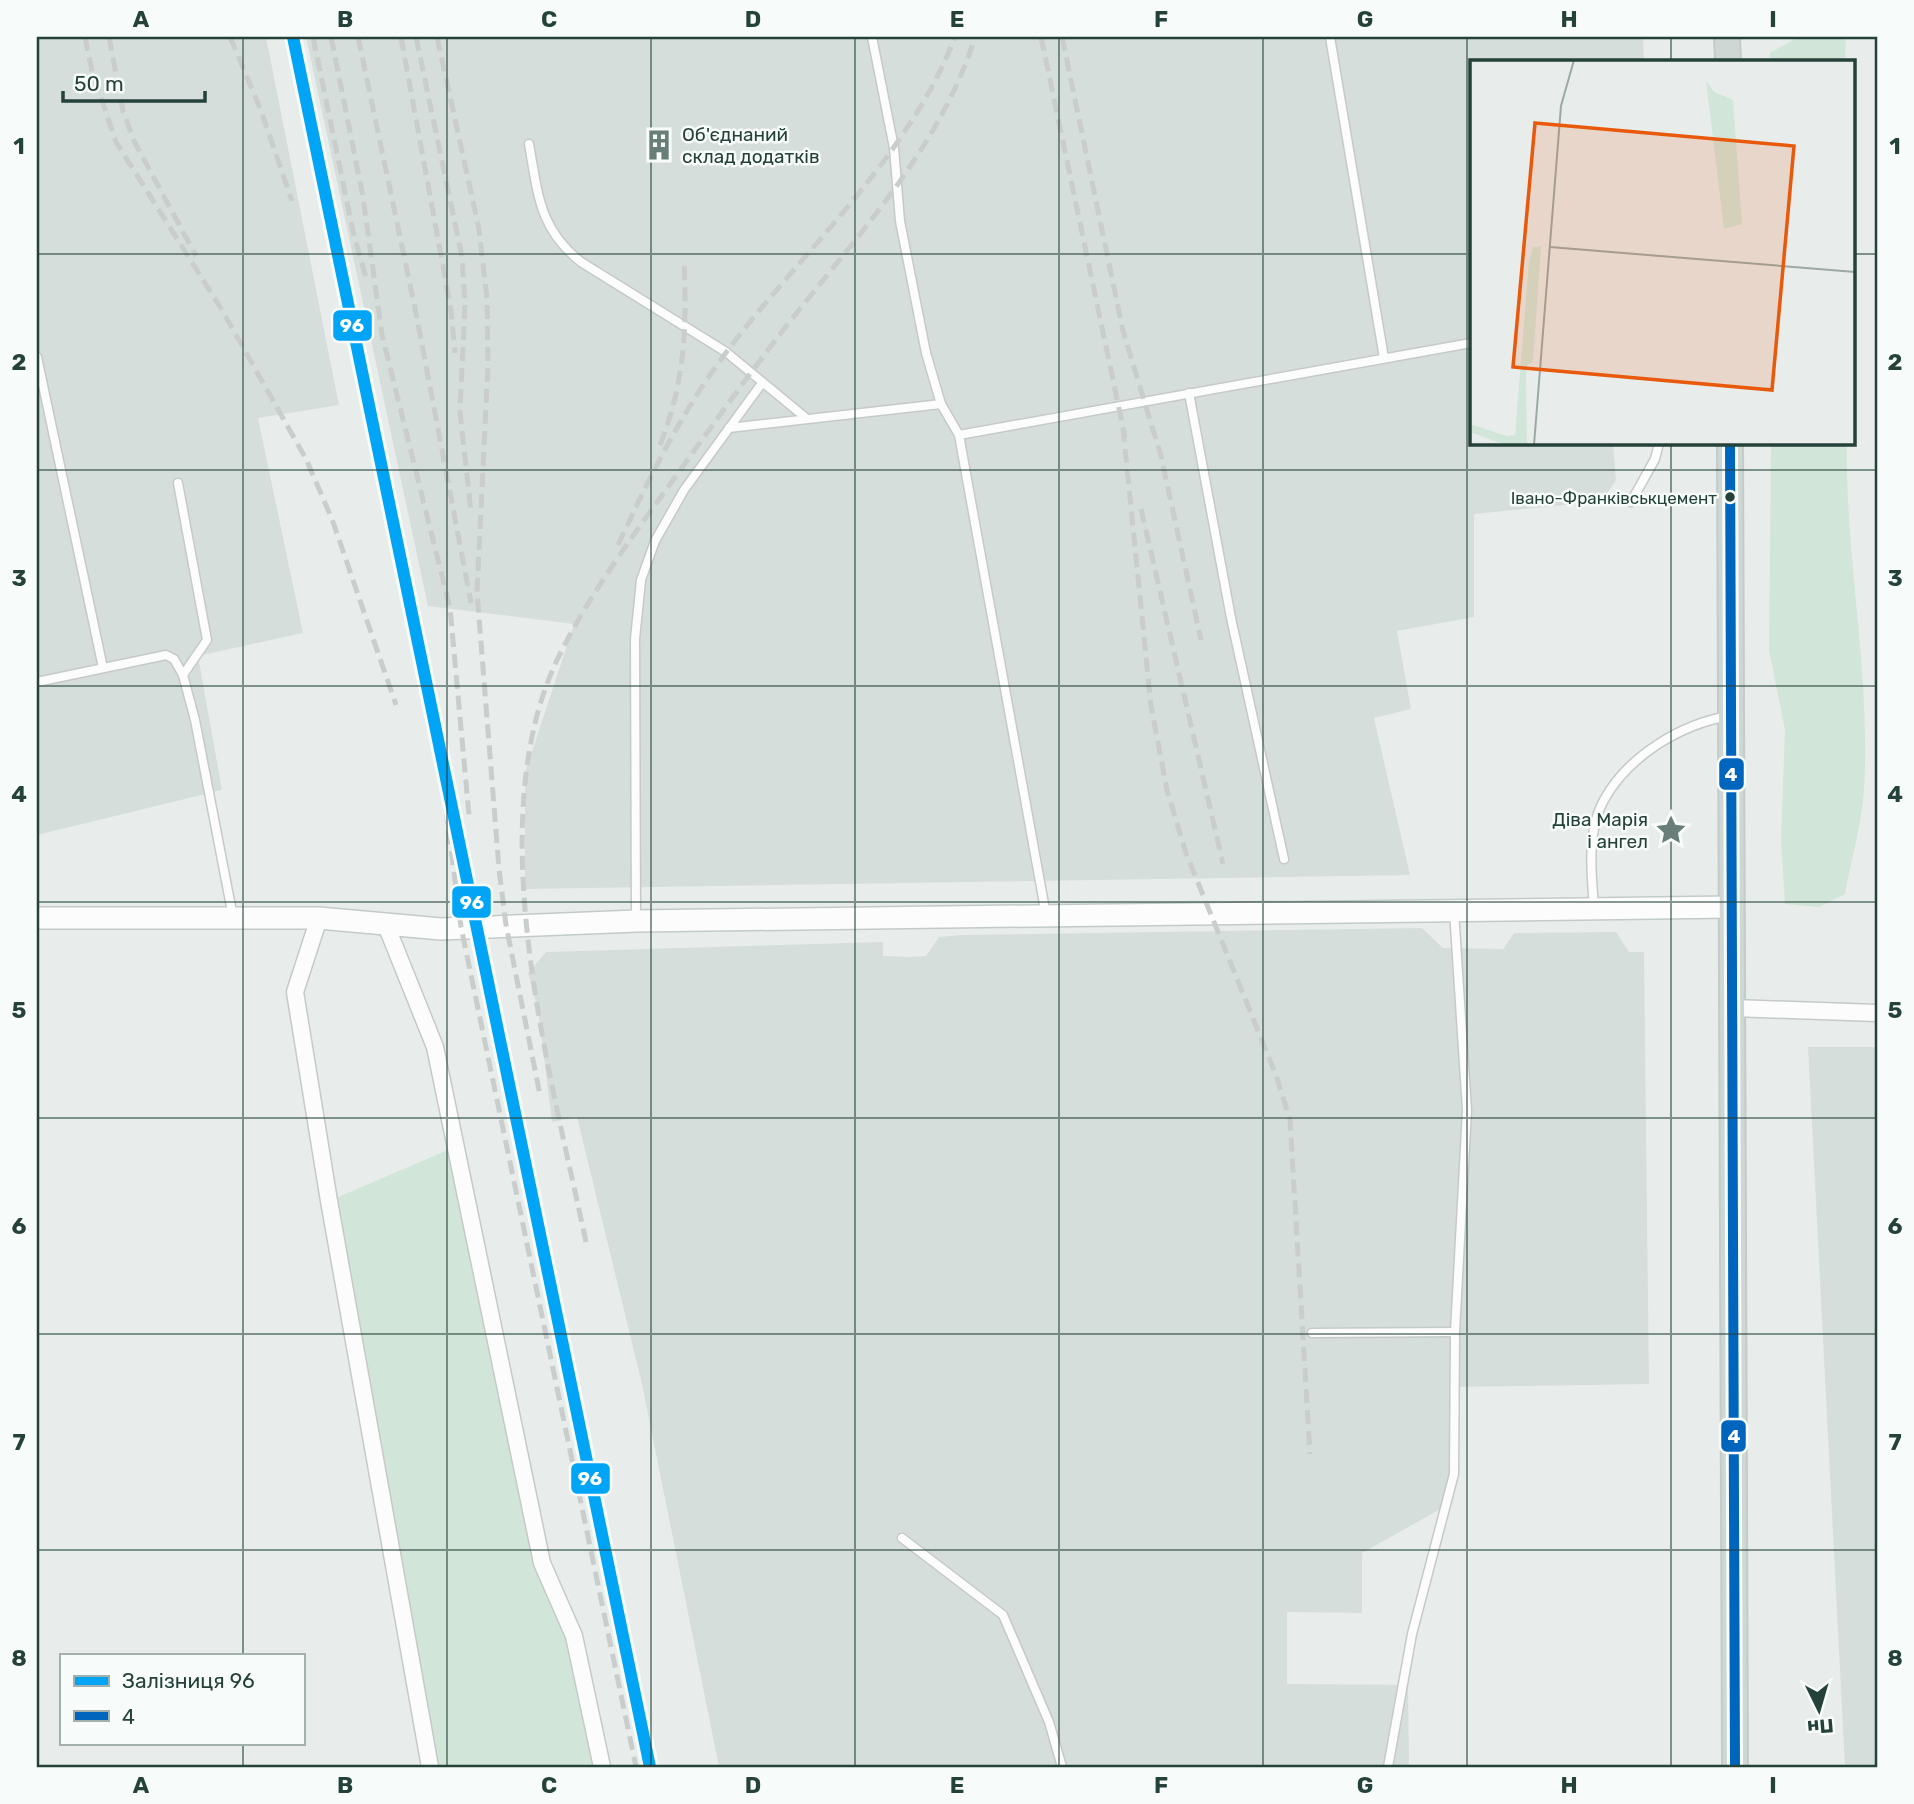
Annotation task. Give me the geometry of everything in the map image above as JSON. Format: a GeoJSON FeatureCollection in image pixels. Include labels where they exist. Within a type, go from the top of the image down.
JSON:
{"type":"FeatureCollection","features":[{"type":"Feature","properties":{"kind":"main road"},"geometry":{"type":"LineString","coordinates":[[1727,37],[1728,60]]}},
{"type":"Feature","properties":{"kind":"main road"},"geometry":{"type":"LineString","coordinates":[[1730,444],[1735,1767]]}},
{"type":"Feature","properties":{"kind":"street"},"geometry":{"type":"LineString","coordinates":[[37,918],[319,918],[441,929],[636,921],[1732,907]]}},
{"type":"Feature","properties":{"kind":"street"},"geometry":{"type":"LineString","coordinates":[[319,918],[295,992],[329,1201],[430,1767]]}},
{"type":"Feature","properties":{"kind":"street"},"geometry":{"type":"LineString","coordinates":[[386,925],[435,1047],[542,1563],[573,1636],[602,1767]]}},
{"type":"Feature","properties":{"kind":"street"},"geometry":{"type":"LineString","coordinates":[[1733,1008],[1877,1013]]}},
{"type":"Feature","properties":{"kind":"lane"},"geometry":{"type":"LineString","coordinates":[[873,37],[894,148],[900,221],[926,353],[940,404],[959,435],[1046,915]]}},
{"type":"Feature","properties":{"kind":"lane"},"geometry":{"type":"LineString","coordinates":[[1330,37],[1384,358]]}},
{"type":"Feature","properties":{"kind":"lane"},"geometry":{"type":"LineString","coordinates":[[529,144],[540,204],[548,227],[562,247],[581,262],[707,339],[806,418]]}},
{"type":"Feature","properties":{"kind":"lane"},"geometry":{"type":"LineString","coordinates":[[959,435],[1470,343]]}},
{"type":"Feature","properties":{"kind":"lane"},"geometry":{"type":"LineString","coordinates":[[37,357],[103,668]]}},
{"type":"Feature","properties":{"kind":"lane"},"geometry":{"type":"LineString","coordinates":[[636,921],[635,639],[641,580],[655,541],[684,490],[762,383]]}},
{"type":"Feature","properties":{"kind":"lane"},"geometry":{"type":"LineString","coordinates":[[1189,393],[1231,618],[1284,859]]}},
{"type":"Feature","properties":{"kind":"lane"},"geometry":{"type":"LineString","coordinates":[[729,428],[940,404]]}},
{"type":"Feature","properties":{"kind":"lane"},"geometry":{"type":"LineString","coordinates":[[1631,502],[1655,459],[1659,444]]}},
{"type":"Feature","properties":{"kind":"lane"},"geometry":{"type":"LineString","coordinates":[[178,483],[207,640],[183,675]]}},
{"type":"Feature","properties":{"kind":"lane"},"geometry":{"type":"LineString","coordinates":[[37,682],[166,655],[174,659],[183,675],[195,720],[233,917]]}},
{"type":"Feature","properties":{"kind":"lane"},"geometry":{"type":"LineString","coordinates":[[1594,909],[1593,842],[1603,801],[1621,776],[1647,752],[1688,727],[1731,716]]}},
{"type":"Feature","properties":{"kind":"lane"},"geometry":{"type":"LineString","coordinates":[[1388,1767],[1412,1634],[1454,1474],[1455,1332],[1467,1110],[1454,911]]}},
{"type":"Feature","properties":{"kind":"lane"},"geometry":{"type":"LineString","coordinates":[[1312,1333],[1455,1332]]}},
{"type":"Feature","properties":{"kind":"lane"},"geometry":{"type":"LineString","coordinates":[[902,1538],[1003,1615],[1049,1722],[1062,1767]]}},
{"type":"Feature","properties":{"kind":"shaded area"},"geometry":{"type":"Polygon","coordinates":[[[37,37],[266,37],[339,405],[258,418],[303,633],[198,656],[222,790],[37,835],[37,37]]]}},
{"type":"Feature","properties":{"kind":"shaded area"},"geometry":{"type":"Polygon","coordinates":[[[306,37],[1643,37],[1644,60],[1470,60],[1470,444],[1613,444],[1616,480],[1602,501],[1474,514],[1474,617],[1397,631],[1411,709],[1374,718],[1410,875],[525,889],[525,773],[574,624],[428,606],[306,37]]]}},
{"type":"Feature","properties":{"kind":"shaded area"},"geometry":{"type":"Polygon","coordinates":[[[1422,928],[1443,948],[1503,949],[1514,933],[1616,932],[1629,952],[1644,952],[1649,1384],[1457,1387],[1453,1502],[1362,1553],[1362,1613],[1287,1612],[1287,1684],[1408,1685],[1409,1767],[719,1767],[642,1384],[577,1117],[552,1122],[538,1009],[528,973],[546,952],[883,942],[883,956],[910,957],[926,956],[939,937],[961,935],[1422,928]]]}},
{"type":"Feature","properties":{"kind":"shaded area"},"geometry":{"type":"Polygon","coordinates":[[[1808,1047],[1877,1047],[1877,1767],[1845,1767],[1808,1047]]]}},
{"type":"Feature","properties":{"kind":"green space"},"geometry":{"type":"Polygon","coordinates":[[[1798,37],[1846,37],[1845,60],[1770,60],[1770,53],[1798,37]]]}},
{"type":"Feature","properties":{"kind":"green space"},"geometry":{"type":"Polygon","coordinates":[[[1771,444],[1847,444],[1847,486],[1864,702],[1864,789],[1859,829],[1845,894],[1819,907],[1785,904],[1781,841],[1785,730],[1769,650],[1771,444]]]}},
{"type":"Feature","properties":{"kind":"green space"},"geometry":{"type":"Polygon","coordinates":[[[457,1146],[542,1563],[574,1636],[597,1767],[430,1767],[329,1201],[457,1146]]]}},
{"type":"Feature","properties":{"kind":"railway"},"geometry":{"type":"LineString","coordinates":[[85,37],[92,71],[116,142],[222,310],[306,459],[332,519],[396,705]]}},
{"type":"Feature","properties":{"kind":"railway"},"geometry":{"type":"LineString","coordinates":[[109,37],[123,111],[134,141],[196,256]]}},
{"type":"Feature","properties":{"kind":"railway"},"geometry":{"type":"LineString","coordinates":[[230,37],[260,108],[292,201]]}},
{"type":"Feature","properties":{"kind":"railway"},"geometry":{"type":"LineString","coordinates":[[313,37],[354,236],[367,281]]}},
{"type":"Feature","properties":{"kind":"railway"},"geometry":{"type":"LineString","coordinates":[[331,37],[363,197],[382,335],[450,608],[469,815]]}},
{"type":"Feature","properties":{"kind":"railway"},"geometry":{"type":"LineString","coordinates":[[358,37],[416,313],[471,603]]}},
{"type":"Feature","properties":{"kind":"railway"},"geometry":{"type":"LineString","coordinates":[[401,37],[451,310],[455,353]]}},
{"type":"Feature","properties":{"kind":"railway"},"geometry":{"type":"LineString","coordinates":[[416,37],[462,257],[465,305],[460,412],[471,512]]}},
{"type":"Feature","properties":{"kind":"railway"},"geometry":{"type":"LineString","coordinates":[[437,37],[479,229],[487,299],[488,363],[477,592],[499,869],[506,925],[540,1095]]}},
{"type":"Feature","properties":{"kind":"railway"},"geometry":{"type":"LineString","coordinates":[[618,545],[696,396],[758,312],[883,162],[911,123],[935,81],[955,37]]}},
{"type":"Feature","properties":{"kind":"railway"},"geometry":{"type":"LineString","coordinates":[[586,1242],[540,1025],[529,947],[523,870],[524,794],[535,723],[558,658],[596,591],[740,388],[918,155],[960,78],[975,37]]}},
{"type":"Feature","properties":{"kind":"railway"},"geometry":{"type":"LineString","coordinates":[[1041,37],[1125,437]]}},
{"type":"Feature","properties":{"kind":"railway"},"geometry":{"type":"LineString","coordinates":[[1062,37],[1123,331],[1161,456],[1201,640]]}},
{"type":"Feature","properties":{"kind":"railway"},"geometry":{"type":"LineString","coordinates":[[660,445],[675,399],[682,354],[684,260]]}},
{"type":"Feature","properties":{"kind":"railway"},"geometry":{"type":"LineString","coordinates":[[1123,428],[1151,706],[1167,790],[1186,853],[1276,1075],[1290,1120],[1310,1454]]}},
{"type":"Feature","properties":{"kind":"railway"},"geometry":{"type":"LineString","coordinates":[[1141,509],[1223,864]]}},
{"type":"Feature","properties":{"kind":"railway"},"geometry":{"type":"LineString","coordinates":[[438,747],[461,927],[636,1767]]}},
{"type":"Feature","properties":{"kind":"rail line","name":"96"},"geometry":{"type":"LineString","coordinates":[[293,37],[650,1767]]}},
{"type":"Feature","properties":{"kind":"transit line","name":"4"},"geometry":{"type":"LineString","coordinates":[[1730,444],[1735,1767]]}},
{"type":"Feature","properties":{"kind":"place","name":"Об'єднаний склад додатків"},"geometry":{"type":"Point","coordinates":[659,145]}},
{"type":"Feature","properties":{"kind":"place","name":"Івано-Франківськцемент"},"geometry":{"type":"Point","coordinates":[1730,497]}},
{"type":"Feature","properties":{"kind":"place","name":"Діва Марія і ангел"},"geometry":{"type":"Point","coordinates":[1671,830]}}]}
